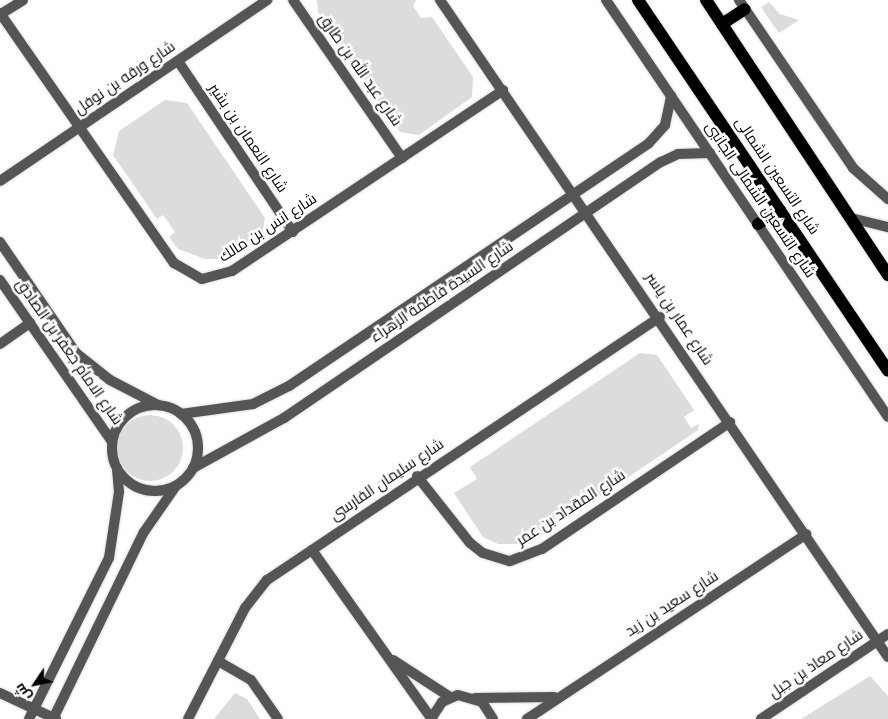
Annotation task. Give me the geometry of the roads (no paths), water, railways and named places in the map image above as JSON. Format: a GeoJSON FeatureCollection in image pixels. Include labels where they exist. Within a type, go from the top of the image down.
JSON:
{"type":"FeatureCollection","features":[{"type":"Feature","properties":{"kind":"main road","name":"شارع التسعين الشمالى"},"geometry":{"type":"LineString","coordinates":[[638,0],[888,370]]}},
{"type":"Feature","properties":{"kind":"main road"},"geometry":{"type":"LineString","coordinates":[[706,0],[888,275]]}},
{"type":"Feature","properties":{"kind":"main road"},"geometry":{"type":"LineString","coordinates":[[722,24],[742,5]]}},
{"type":"Feature","properties":{"kind":"main road"},"geometry":{"type":"LineString","coordinates":[[758,224],[780,210]]}},
{"type":"Feature","properties":{"kind":"street"},"geometry":{"type":"LineString","coordinates":[[1,13],[23,0]]}},
{"type":"Feature","properties":{"kind":"street","name":"شارع ورقه بن نوفل"},"geometry":{"type":"LineString","coordinates":[[0,181],[267,0]]}},
{"type":"Feature","properties":{"kind":"street","name":"شارع عبد الله بن طارق"},"geometry":{"type":"LineString","coordinates":[[293,0],[402,158]]}},
{"type":"Feature","properties":{"kind":"street","name":"شارع عمار بن ياسر"},"geometry":{"type":"LineString","coordinates":[[440,0],[588,211],[888,657]]}},
{"type":"Feature","properties":{"kind":"street","name":"شارع التسعين الشمالى الجانبى"},"geometry":{"type":"LineString","coordinates":[[606,0],[888,417]]}},
{"type":"Feature","properties":{"kind":"street"},"geometry":{"type":"LineString","coordinates":[[742,5],[846,158],[888,199]]}},
{"type":"Feature","properties":{"kind":"street","name":"شارع انس بن مالك"},"geometry":{"type":"LineString","coordinates":[[1,13],[78,128],[174,263],[189,274],[202,279],[219,277],[293,232],[503,90]]}},
{"type":"Feature","properties":{"kind":"street","name":"شارع النعمان بن بشير"},"geometry":{"type":"LineString","coordinates":[[178,61],[293,232]]}},
{"type":"Feature","properties":{"kind":"street","name":"شارع السيدة فاطمة الزهراء"},"geometry":{"type":"LineString","coordinates":[[181,414],[253,404],[275,394],[659,134],[671,96]]}},
{"type":"Feature","properties":{"kind":"street","name":"شارع السيدة فاطمة الزهراء"},"geometry":{"type":"LineString","coordinates":[[193,468],[284,418],[669,157],[710,152]]}},
{"type":"Feature","properties":{"kind":"street"},"geometry":{"type":"LineString","coordinates":[[851,218],[888,227]]}},
{"type":"Feature","properties":{"kind":"street","name":"شارع الامام جعفر بن الصادق"},"geometry":{"type":"LineString","coordinates":[[0,242],[76,353],[110,380],[159,406]]}},
{"type":"Feature","properties":{"kind":"street","name":"شارع الامام جعفر بن الصادق"},"geometry":{"type":"LineString","coordinates":[[0,280],[112,442]]}},
{"type":"Feature","properties":{"kind":"street","name":"شارع سليمان الفارسى"},"geometry":{"type":"LineString","coordinates":[[188,719],[255,593],[417,476],[660,317]]}},
{"type":"Feature","properties":{"kind":"street"},"geometry":{"type":"LineString","coordinates":[[0,344],[30,324]]}},
{"type":"Feature","properties":{"kind":"street"},"geometry":{"type":"LineString","coordinates":[[0,693],[31,714],[54,719],[144,532],[177,485],[193,468],[197,439],[181,414],[159,406],[134,411],[124,419],[112,442],[119,492],[109,558],[31,714]]}},
{"type":"Feature","properties":{"kind":"street","name":"شارع المقداد بن عمر"},"geometry":{"type":"LineString","coordinates":[[417,476],[470,543],[483,553],[510,561],[542,548],[730,422]]}},
{"type":"Feature","properties":{"kind":"street"},"geometry":{"type":"LineString","coordinates":[[117,468],[144,490],[177,485]]}},
{"type":"Feature","properties":{"kind":"street","name":"شارع سعيد بن زيد"},"geometry":{"type":"LineString","coordinates":[[527,719],[554,697],[806,534]]}},
{"type":"Feature","properties":{"kind":"street"},"geometry":{"type":"LineString","coordinates":[[312,550],[392,660],[409,692],[431,719],[450,697]]}},
{"type":"Feature","properties":{"kind":"street","name":"شارع معاذ بن جبل"},"geometry":{"type":"LineString","coordinates":[[761,719],[888,634]]}},
{"type":"Feature","properties":{"kind":"street"},"geometry":{"type":"LineString","coordinates":[[392,660],[450,697],[554,697]]}},
{"type":"Feature","properties":{"kind":"street"},"geometry":{"type":"LineString","coordinates":[[218,661],[256,684],[278,719]]}},
{"type":"Feature","properties":{"kind":"street"},"geometry":{"type":"LineString","coordinates":[[474,698],[493,719]]}}]}
